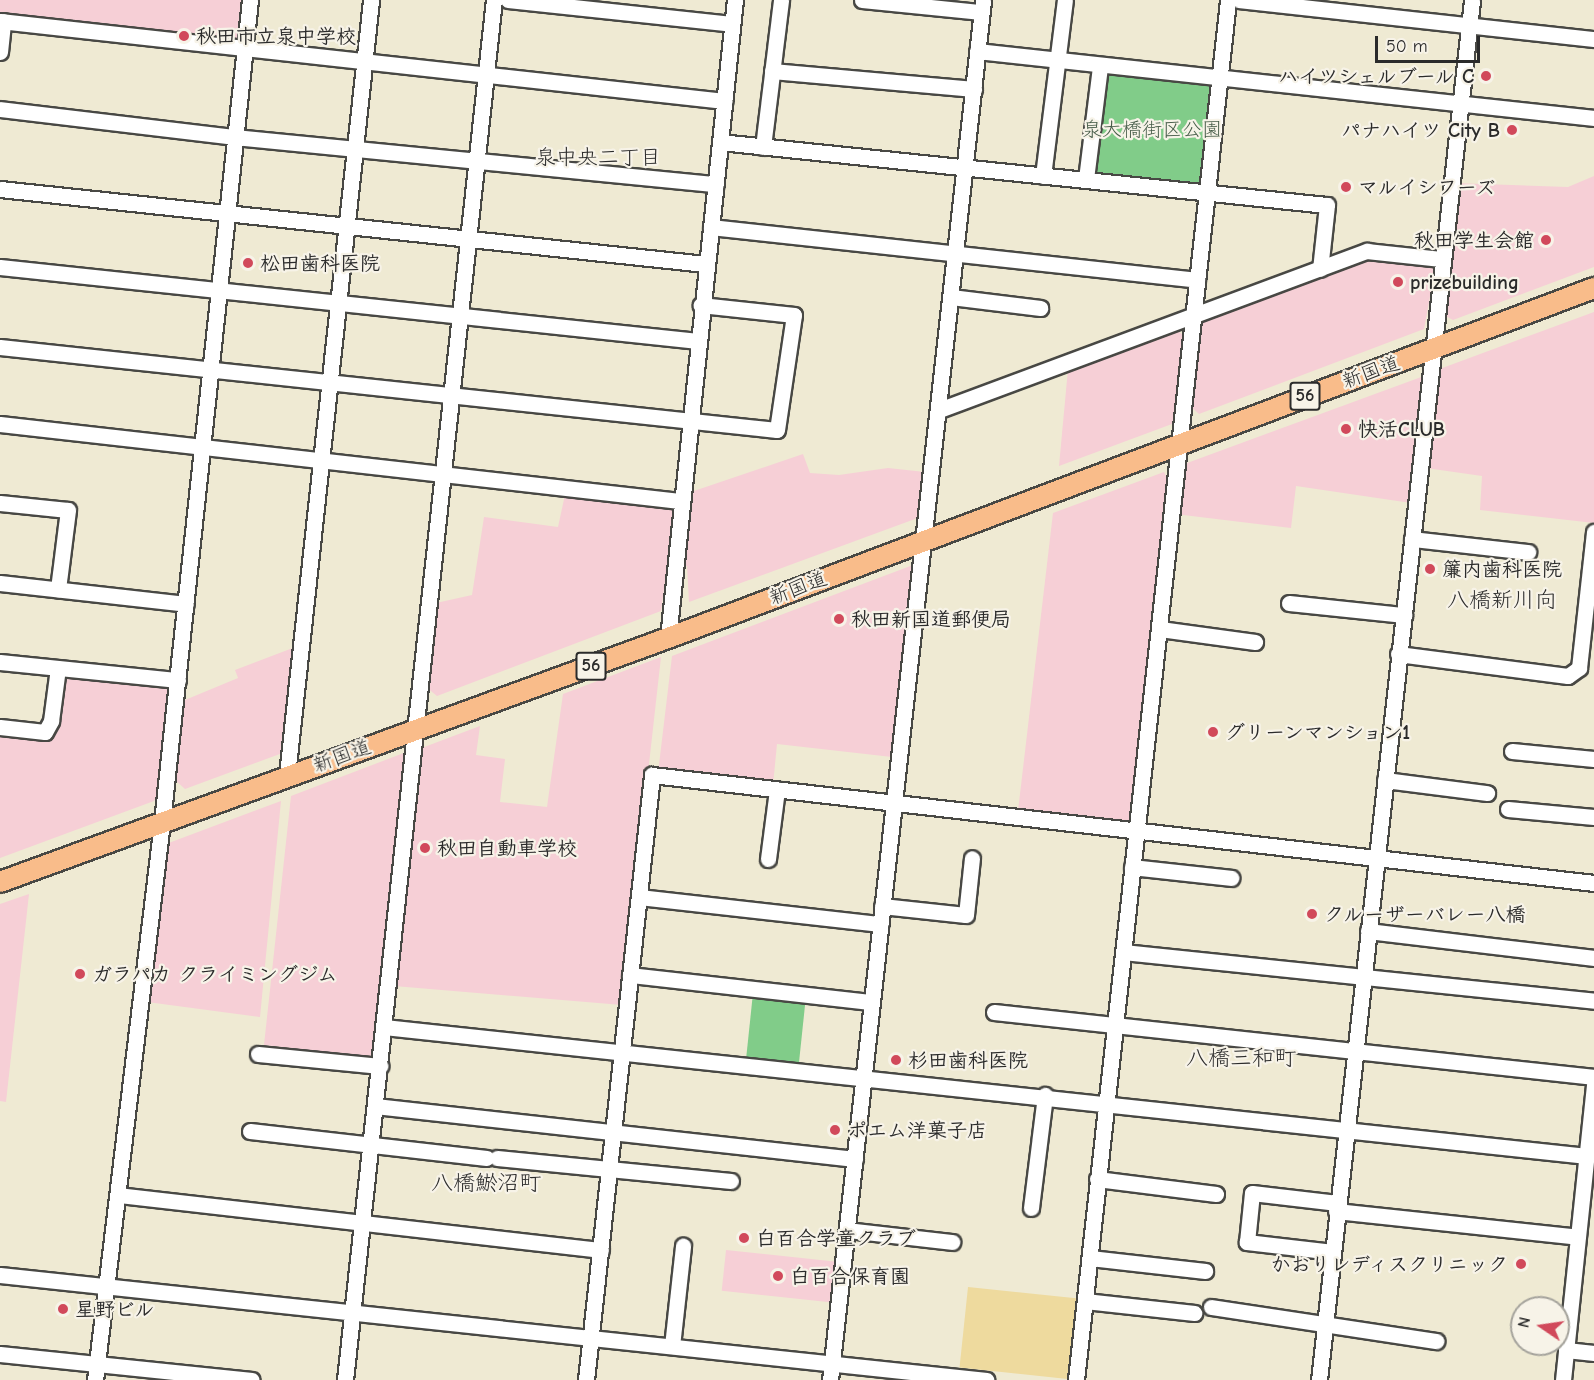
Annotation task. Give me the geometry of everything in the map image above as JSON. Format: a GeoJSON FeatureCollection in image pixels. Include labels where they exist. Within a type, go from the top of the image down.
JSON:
{"type":"FeatureCollection","features":[{"type":"Feature","properties":{"kind":"main road","name":"新国道"},"geometry":{"type":"LineString","coordinates":[[0,882],[287,775],[668,638],[1180,442],[1431,351],[1594,288]]}},
{"type":"Feature","properties":{"kind":"street"},"geometry":{"type":"LineString","coordinates":[[94,1380],[162,822],[250,0]]}},
{"type":"Feature","properties":{"kind":"street"},"geometry":{"type":"LineString","coordinates":[[287,775],[371,0]]}},
{"type":"Feature","properties":{"kind":"street"},"geometry":{"type":"LineString","coordinates":[[345,1380],[494,0]]}},
{"type":"Feature","properties":{"kind":"street"},"geometry":{"type":"LineString","coordinates":[[508,0],[732,24]]}},
{"type":"Feature","properties":{"kind":"street"},"geometry":{"type":"LineString","coordinates":[[668,638],[688,419],[735,0]]}},
{"type":"Feature","properties":{"kind":"street"},"geometry":{"type":"LineString","coordinates":[[763,147],[781,0]]}},
{"type":"Feature","properties":{"kind":"street"},"geometry":{"type":"LineString","coordinates":[[830,1380],[871,1002],[926,539],[982,6],[862,0]]}},
{"type":"Feature","properties":{"kind":"street"},"geometry":{"type":"LineString","coordinates":[[1042,176],[1065,0]]}},
{"type":"Feature","properties":{"kind":"street"},"geometry":{"type":"LineString","coordinates":[[1076,1380],[1228,0]]}},
{"type":"Feature","properties":{"kind":"street"},"geometry":{"type":"LineString","coordinates":[[1239,0],[1594,39]]}},
{"type":"Feature","properties":{"kind":"street"},"geometry":{"type":"LineString","coordinates":[[1319,1380],[1353,1051],[1377,858],[1431,351],[1472,0]]}},
{"type":"Feature","properties":{"kind":"street"},"geometry":{"type":"LineString","coordinates":[[0,52],[2,21],[725,101]]}},
{"type":"Feature","properties":{"kind":"street"},"geometry":{"type":"LineString","coordinates":[[977,51],[1594,118]]}},
{"type":"Feature","properties":{"kind":"street"},"geometry":{"type":"LineString","coordinates":[[1086,180],[1100,66]]}},
{"type":"Feature","properties":{"kind":"street"},"geometry":{"type":"LineString","coordinates":[[772,71],[974,90]]}},
{"type":"Feature","properties":{"kind":"street"},"geometry":{"type":"LineString","coordinates":[[0,109],[234,137],[716,184]]}},
{"type":"Feature","properties":{"kind":"street"},"geometry":{"type":"LineString","coordinates":[[720,142],[1327,205],[1320,269]]}},
{"type":"Feature","properties":{"kind":"street"},"geometry":{"type":"LineString","coordinates":[[0,189],[705,264]]}},
{"type":"Feature","properties":{"kind":"street"},"geometry":{"type":"LineString","coordinates":[[711,227],[1197,279]]}},
{"type":"Feature","properties":{"kind":"street"},"geometry":{"type":"LineString","coordinates":[[939,410],[1366,251],[1442,259]]}},
{"type":"Feature","properties":{"kind":"street"},"geometry":{"type":"LineString","coordinates":[[0,267],[698,341]]}},
{"type":"Feature","properties":{"kind":"street"},"geometry":{"type":"LineString","coordinates":[[951,297],[1040,308]]}},
{"type":"Feature","properties":{"kind":"street"},"geometry":{"type":"LineString","coordinates":[[0,346],[211,371],[777,429],[794,315],[701,305]]}},
{"type":"Feature","properties":{"kind":"street"},"geometry":{"type":"LineString","coordinates":[[0,424],[680,501]]}},
{"type":"Feature","properties":{"kind":"street"},"geometry":{"type":"LineString","coordinates":[[0,503],[68,510],[58,589]]}},
{"type":"Feature","properties":{"kind":"street"},"geometry":{"type":"LineString","coordinates":[[1398,654],[1568,676],[1579,668],[1594,532]]}},
{"type":"Feature","properties":{"kind":"street"},"geometry":{"type":"LineString","coordinates":[[1412,538],[1528,552]]}},
{"type":"Feature","properties":{"kind":"street"},"geometry":{"type":"LineString","coordinates":[[0,583],[186,604]]}},
{"type":"Feature","properties":{"kind":"street"},"geometry":{"type":"LineString","coordinates":[[1289,603],[1404,615]]}},
{"type":"Feature","properties":{"kind":"street"},"geometry":{"type":"LineString","coordinates":[[1160,629],[1255,642]]}},
{"type":"Feature","properties":{"kind":"street"},"geometry":{"type":"LineString","coordinates":[[0,662],[178,680]]}},
{"type":"Feature","properties":{"kind":"street"},"geometry":{"type":"LineString","coordinates":[[0,727],[45,732],[51,721],[58,668]]}},
{"type":"Feature","properties":{"kind":"street"},"geometry":{"type":"LineString","coordinates":[[1512,750],[1594,759]]}},
{"type":"Feature","properties":{"kind":"street"},"geometry":{"type":"LineString","coordinates":[[586,1380],[652,775],[1594,883]]}},
{"type":"Feature","properties":{"kind":"street"},"geometry":{"type":"LineString","coordinates":[[1385,780],[1487,793]]}},
{"type":"Feature","properties":{"kind":"street"},"geometry":{"type":"LineString","coordinates":[[768,859],[777,790]]}},
{"type":"Feature","properties":{"kind":"street"},"geometry":{"type":"LineString","coordinates":[[1508,809],[1594,817]]}},
{"type":"Feature","properties":{"kind":"street"},"geometry":{"type":"LineString","coordinates":[[882,906],[966,915],[972,858]]}},
{"type":"Feature","properties":{"kind":"street"},"geometry":{"type":"LineString","coordinates":[[1132,867],[1231,878]]}},
{"type":"Feature","properties":{"kind":"street"},"geometry":{"type":"LineString","coordinates":[[639,897],[880,924]]}},
{"type":"Feature","properties":{"kind":"street"},"geometry":{"type":"LineString","coordinates":[[1368,931],[1594,958]]}},
{"type":"Feature","properties":{"kind":"street"},"geometry":{"type":"LineString","coordinates":[[1123,952],[1594,1000]]}},
{"type":"Feature","properties":{"kind":"street"},"geometry":{"type":"LineString","coordinates":[[630,975],[871,1002]]}},
{"type":"Feature","properties":{"kind":"street"},"geometry":{"type":"LineString","coordinates":[[994,1012],[1594,1077]]}},
{"type":"Feature","properties":{"kind":"street"},"geometry":{"type":"LineString","coordinates":[[384,1027],[1105,1101],[1587,1156]]}},
{"type":"Feature","properties":{"kind":"street"},"geometry":{"type":"LineString","coordinates":[[258,1054],[380,1066]]}},
{"type":"Feature","properties":{"kind":"street"},"geometry":{"type":"LineString","coordinates":[[1570,1312],[1578,1237],[1589,1180],[1587,1156],[1594,1085]]}},
{"type":"Feature","properties":{"kind":"street"},"geometry":{"type":"LineString","coordinates":[[1031,1208],[1045,1095]]}},
{"type":"Feature","properties":{"kind":"street"},"geometry":{"type":"LineString","coordinates":[[375,1106],[855,1159]]}},
{"type":"Feature","properties":{"kind":"street"},"geometry":{"type":"LineString","coordinates":[[249,1131],[731,1181]]}},
{"type":"Feature","properties":{"kind":"street"},"geometry":{"type":"LineString","coordinates":[[1097,1179],[1216,1194]]}},
{"type":"Feature","properties":{"kind":"street"},"geometry":{"type":"LineString","coordinates":[[1333,1252],[1247,1242],[1252,1193],[1337,1207],[1578,1237]]}},
{"type":"Feature","properties":{"kind":"street"},"geometry":{"type":"LineString","coordinates":[[118,1195],[601,1250]]}},
{"type":"Feature","properties":{"kind":"street"},"geometry":{"type":"LineString","coordinates":[[847,1230],[952,1242]]}},
{"type":"Feature","properties":{"kind":"street"},"geometry":{"type":"LineString","coordinates":[[672,1346],[683,1246]]}},
{"type":"Feature","properties":{"kind":"street"},"geometry":{"type":"LineString","coordinates":[[1090,1258],[1205,1271]]}},
{"type":"Feature","properties":{"kind":"street"},"geometry":{"type":"LineString","coordinates":[[0,1275],[986,1380]]}},
{"type":"Feature","properties":{"kind":"street"},"geometry":{"type":"LineString","coordinates":[[1085,1301],[1194,1313]]}},
{"type":"Feature","properties":{"kind":"street"},"geometry":{"type":"LineString","coordinates":[[1211,1308],[1325,1322],[1436,1341]]}},
{"type":"Feature","properties":{"kind":"street"},"geometry":{"type":"LineString","coordinates":[[1570,1350],[1594,1353]]}},
{"type":"Feature","properties":{"kind":"street"},"geometry":{"type":"LineString","coordinates":[[0,1353],[252,1380]]}},
{"type":"Feature","properties":{"kind":"street"},"geometry":{"type":"LineString","coordinates":[[1563,1380],[1565,1356]]}},
{"type":"Feature","properties":{"kind":"shaded area","name":"秋田市立泉中学校"},"geometry":{"type":"Polygon","coordinates":[[[0,0],[250,0],[245,49],[0,22],[0,0]]]}},
{"type":"Feature","properties":{"kind":"shaded area"},"geometry":{"type":"Polygon","coordinates":[[[1594,176],[1594,267],[1453,320],[1442,314],[1454,183],[1568,187],[1594,176]]]}},
{"type":"Feature","properties":{"kind":"shaded area"},"geometry":{"type":"Polygon","coordinates":[[[1369,257],[1430,264],[1435,270],[1424,329],[1199,414],[1190,406],[1199,326],[1203,319],[1369,257]]]}},
{"type":"Feature","properties":{"kind":"shaded area"},"geometry":{"type":"Polygon","coordinates":[[[1594,312],[1594,523],[1480,510],[1482,476],[1426,468],[1437,370],[1594,312]]]}},
{"type":"Feature","properties":{"kind":"shaded area"},"geometry":{"type":"Polygon","coordinates":[[[1175,328],[1186,338],[1178,418],[1172,424],[1059,466],[1068,369],[1175,328]]]}},
{"type":"Feature","properties":{"kind":"shaded area"},"geometry":{"type":"Polygon","coordinates":[[[1424,376],[1411,503],[1296,486],[1291,528],[1175,514],[1179,466],[1424,376]]]}},
{"type":"Feature","properties":{"kind":"shaded area"},"geometry":{"type":"Polygon","coordinates":[[[803,454],[810,473],[839,475],[888,468],[925,472],[919,514],[915,519],[689,602],[687,566],[682,566],[688,493],[803,454]]]}},
{"type":"Feature","properties":{"kind":"shaded area"},"geometry":{"type":"Polygon","coordinates":[[[1164,472],[1169,483],[1134,823],[1018,811],[1053,513],[1164,472]]]}},
{"type":"Feature","properties":{"kind":"shaded area"},"geometry":{"type":"Polygon","coordinates":[[[566,490],[675,508],[661,611],[437,696],[426,687],[436,603],[472,595],[484,517],[558,527],[566,490]]]}},
{"type":"Feature","properties":{"kind":"shaded area"},"geometry":{"type":"Polygon","coordinates":[[[913,565],[892,757],[777,744],[773,785],[658,773],[672,656],[913,565]]]}},
{"type":"Feature","properties":{"kind":"shaded area"},"geometry":{"type":"Polygon","coordinates":[[[298,646],[288,751],[185,789],[175,780],[185,700],[238,678],[235,670],[298,646]]]}},
{"type":"Feature","properties":{"kind":"shaded area"},"geometry":{"type":"Polygon","coordinates":[[[661,657],[622,1005],[394,986],[419,749],[480,726],[476,755],[505,759],[500,802],[547,807],[563,694],[661,657]]]}},
{"type":"Feature","properties":{"kind":"shaded area"},"geometry":{"type":"Polygon","coordinates":[[[65,673],[161,683],[169,692],[158,794],[154,801],[0,858],[0,735],[52,740],[60,677],[65,673]]]}},
{"type":"Feature","properties":{"kind":"shaded area"},"geometry":{"type":"Polygon","coordinates":[[[409,751],[375,1049],[370,1057],[264,1045],[291,796],[409,751]]]}},
{"type":"Feature","properties":{"kind":"shaded area"},"geometry":{"type":"Polygon","coordinates":[[[281,801],[260,1017],[147,1002],[166,844],[281,801]]]}},
{"type":"Feature","properties":{"kind":"shaded area"},"geometry":{"type":"Polygon","coordinates":[[[29,894],[6,1102],[0,1101],[0,904],[29,894]]]}},
{"type":"Feature","properties":{"kind":"shaded area","name":"白百合保育園"},"geometry":{"type":"Polygon","coordinates":[[[726,1250],[834,1261],[830,1302],[722,1291],[726,1250]]]}},
{"type":"Feature","properties":{"kind":"green space","name":"泉大橋街区公園"},"geometry":{"type":"Polygon","coordinates":[[[1108,70],[1209,81],[1212,85],[1201,183],[1196,188],[1096,177],[1092,172],[1104,74],[1108,70]]]}},
{"type":"Feature","properties":{"kind":"green space"},"geometry":{"type":"Polygon","coordinates":[[[753,993],[806,999],[799,1063],[746,1058],[753,993]]]}},
{"type":"Feature","properties":{"kind":"sand"},"geometry":{"type":"Polygon","coordinates":[[[968,1287],[1078,1299],[1070,1379],[960,1368],[968,1287]]]}},
{"type":"Feature","properties":{"kind":"place","name":"秋田市立泉中学校"},"geometry":{"type":"Point","coordinates":[184,36]}},
{"type":"Feature","properties":{"kind":"place","name":"ハイツシェルブール C"},"geometry":{"type":"Point","coordinates":[1486,76]}},
{"type":"Feature","properties":{"kind":"place","name":"パナハイツ City B"},"geometry":{"type":"Point","coordinates":[1512,130]}},
{"type":"Feature","properties":{"kind":"place","name":"マルイシフーズ"},"geometry":{"type":"Point","coordinates":[1346,187]}},
{"type":"Feature","properties":{"kind":"place","name":"秋田学生会館"},"geometry":{"type":"Point","coordinates":[1546,240]}},
{"type":"Feature","properties":{"kind":"place","name":"松田歯科医院"},"geometry":{"type":"Point","coordinates":[248,263]}},
{"type":"Feature","properties":{"kind":"place","name":"prizebuilding"},"geometry":{"type":"Point","coordinates":[1398,282]}},
{"type":"Feature","properties":{"kind":"place","name":"快活CLUB"},"geometry":{"type":"Point","coordinates":[1346,429]}},
{"type":"Feature","properties":{"kind":"place","name":"簾内歯科医院"},"geometry":{"type":"Point","coordinates":[1430,569]}},
{"type":"Feature","properties":{"kind":"place","name":"秋田新国道郵便局"},"geometry":{"type":"Point","coordinates":[839,619]}},
{"type":"Feature","properties":{"kind":"place","name":"グリーンマンション1"},"geometry":{"type":"Point","coordinates":[1213,732]}},
{"type":"Feature","properties":{"kind":"place","name":"秋田自動車学校"},"geometry":{"type":"Point","coordinates":[425,848]}},
{"type":"Feature","properties":{"kind":"place","name":"クルーザーバレー八橋"},"geometry":{"type":"Point","coordinates":[1312,914]}},
{"type":"Feature","properties":{"kind":"place","name":"ガラパカ クライミングジム"},"geometry":{"type":"Point","coordinates":[80,974]}},
{"type":"Feature","properties":{"kind":"place","name":"杉田歯科医院"},"geometry":{"type":"Point","coordinates":[896,1060]}},
{"type":"Feature","properties":{"kind":"place","name":"ポエム洋菓子店"},"geometry":{"type":"Point","coordinates":[835,1130]}},
{"type":"Feature","properties":{"kind":"place","name":"白百合学童クラブ"},"geometry":{"type":"Point","coordinates":[744,1238]}},
{"type":"Feature","properties":{"kind":"place","name":"かおりレディスクリニック"},"geometry":{"type":"Point","coordinates":[1521,1264]}},
{"type":"Feature","properties":{"kind":"place","name":"白百合保育園"},"geometry":{"type":"Point","coordinates":[778,1276]}},
{"type":"Feature","properties":{"kind":"place","name":"星野ビル"},"geometry":{"type":"Point","coordinates":[63,1309]}},
{"type":"Feature","properties":{"kind":"district","name":"泉中央二丁目"},"geometry":{"type":"Point","coordinates":[598,157]}},
{"type":"Feature","properties":{"kind":"district","name":"八橋新川向"},"geometry":{"type":"Point","coordinates":[1502,601]}},
{"type":"Feature","properties":{"kind":"district","name":"八橋三和町"},"geometry":{"type":"Point","coordinates":[1241,1059]}},
{"type":"Feature","properties":{"kind":"district","name":"八橋鯲沼町"},"geometry":{"type":"Point","coordinates":[486,1184]}}]}
